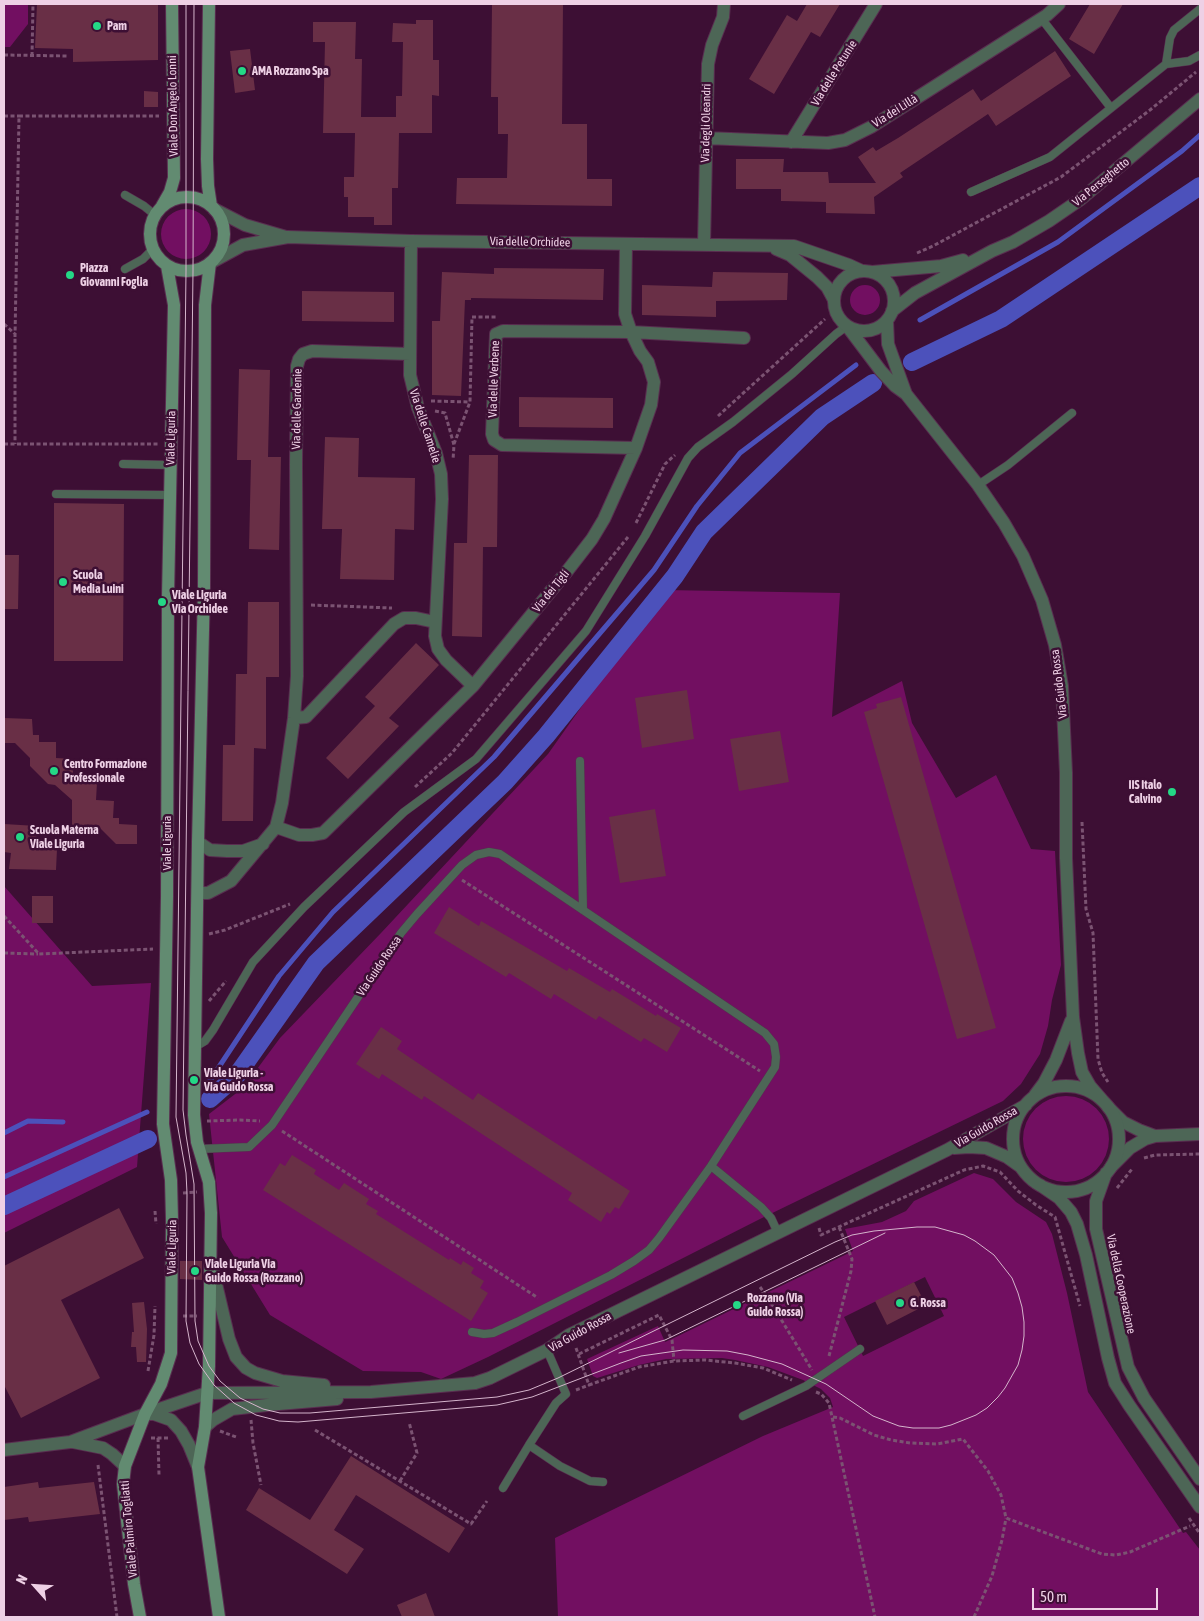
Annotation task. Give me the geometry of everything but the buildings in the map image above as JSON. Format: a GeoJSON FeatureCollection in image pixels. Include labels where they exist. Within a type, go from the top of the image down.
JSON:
{"type":"FeatureCollection","features":[{"type":"Feature","properties":{"kind":"main road","name":"Viale Don Angelo Lonni"},"geometry":{"type":"LineString","coordinates":[[158,211],[170,192],[174,178],[172,4]]}},
{"type":"Feature","properties":{"kind":"main road"},"geometry":{"type":"LineString","coordinates":[[209,4],[208,186],[212,207],[221,219],[224,231],[218,254],[210,263],[202,268],[190,271],[176,270],[168,266],[153,249],[150,238],[151,226],[158,211],[172,200],[185,197],[193,198],[212,207]]}},
{"type":"Feature","properties":{"kind":"main road"},"geometry":{"type":"LineString","coordinates":[[210,263],[205,306],[204,598],[194,1115],[199,1149],[210,1192],[211,1213],[207,1392],[210,1428],[198,1467],[219,1617]]}},
{"type":"Feature","properties":{"kind":"main road","name":"Viale Liguria"},"geometry":{"type":"LineString","coordinates":[[145,1414],[161,1384],[171,1353],[172,1212],[171,1180],[164,1124],[168,596],[174,305],[168,266]]}},
{"type":"Feature","properties":{"kind":"main road","name":"Viale Palmiro Togliatti"},"geometry":{"type":"LineString","coordinates":[[140,1617],[134,1584],[123,1484],[125,1466],[145,1414]]}},
{"type":"Feature","properties":{"kind":"street","name":"Via degli Oleandri"},"geometry":{"type":"LineString","coordinates":[[704,244],[706,83],[709,53],[723,17],[724,4]]}},
{"type":"Feature","properties":{"kind":"street","name":"Via delle Petunie"},"geometry":{"type":"LineString","coordinates":[[791,142],[876,4]]}},
{"type":"Feature","properties":{"kind":"street","name":"Via dei Lillà"},"geometry":{"type":"LineString","coordinates":[[706,138],[828,143],[845,140],[871,126],[1041,18],[1059,4]]}},
{"type":"Feature","properties":{"kind":"street","name":"Via Perseghetto"},"geometry":{"type":"LineString","coordinates":[[889,316],[915,293],[992,251],[1013,242],[1081,199],[1200,100]]}},
{"type":"Feature","properties":{"kind":"street","name":"Via delle Orchidee"},"geometry":{"type":"LineString","coordinates":[[212,207],[245,225],[288,237]]}},
{"type":"Feature","properties":{"kind":"street","name":"Via delle Orchidee"},"geometry":{"type":"LineString","coordinates":[[210,263],[243,245],[288,237],[411,241],[794,246],[867,272]]}},
{"type":"Feature","properties":{"kind":"street","name":"Via delle Camelie"},"geometry":{"type":"LineString","coordinates":[[411,241],[410,375],[414,392],[436,453],[441,474],[442,499],[435,636],[438,649],[446,660],[473,686]]}},
{"type":"Feature","properties":{"kind":"street","name":"Via dei Tigli"},"geometry":{"type":"LineString","coordinates":[[276,827],[299,835],[324,833],[473,686],[592,540],[604,519],[636,448],[651,405],[654,382],[648,362],[640,351],[625,314],[626,244]]}},
{"type":"Feature","properties":{"kind":"street","name":"Via delle Orchidee"},"geometry":{"type":"LineString","coordinates":[[771,247],[790,255],[818,277],[827,287],[834,300]]}},
{"type":"Feature","properties":{"kind":"street","name":"Via Perseghetto"},"geometry":{"type":"LineString","coordinates":[[867,272],[941,266],[992,251]]}},
{"type":"Feature","properties":{"kind":"street"},"geometry":{"type":"LineString","coordinates":[[867,272],[884,279],[892,291],[894,304],[889,316],[874,329],[867,331],[847,326],[837,314],[834,300],[840,283],[846,277],[854,273],[867,272]]}},
{"type":"Feature","properties":{"kind":"street","name":"Via Guido Rossa"},"geometry":{"type":"LineString","coordinates":[[889,316],[888,344],[906,394]]}},
{"type":"Feature","properties":{"kind":"street","name":"Via Guido Rossa"},"geometry":{"type":"LineString","coordinates":[[847,326],[881,371],[895,386],[906,394],[978,485],[1004,523],[1023,556],[1042,600],[1055,645],[1062,686],[1073,1017],[1082,1072],[1090,1086],[1106,1104]]}},
{"type":"Feature","properties":{"kind":"street","name":"Via delle Verbene"},"geometry":{"type":"LineString","coordinates":[[636,448],[502,445],[494,440],[492,434],[496,334],[503,331],[631,332],[744,338]]}},
{"type":"Feature","properties":{"kind":"street","name":"Via delle Gardenie"},"geometry":{"type":"LineString","coordinates":[[298,604],[297,366],[299,359],[303,354],[312,351],[410,354]]}},
{"type":"Feature","properties":{"kind":"street"},"geometry":{"type":"LineString","coordinates":[[198,893],[208,893],[231,881],[276,827],[282,802],[294,718],[297,676],[298,604]]}},
{"type":"Feature","properties":{"kind":"street"},"geometry":{"type":"LineString","coordinates":[[294,718],[306,717],[394,624],[404,618],[416,618],[435,622]]}},
{"type":"Feature","properties":{"kind":"street"},"geometry":{"type":"LineString","coordinates":[[198,842],[210,850],[227,852],[243,850],[263,844]]}},
{"type":"Feature","properties":{"kind":"street","name":"Via Guido Rossa"},"geometry":{"type":"LineString","coordinates":[[207,1392],[371,1392],[475,1383],[490,1378],[547,1350],[569,1335],[947,1150],[1028,1102],[1044,1083],[1064,1042],[1073,1017]]}},
{"type":"Feature","properties":{"kind":"street"},"geometry":{"type":"LineString","coordinates":[[1155,1136],[1123,1122],[1106,1104],[1086,1090],[1067,1086],[1047,1090],[1028,1102],[1017,1121],[1014,1138],[1015,1152],[1024,1171],[1059,1198],[1077,1224],[1086,1255],[1110,1368],[1116,1383],[1129,1406],[1200,1506]]}},
{"type":"Feature","properties":{"kind":"street"},"geometry":{"type":"LineString","coordinates":[[1106,1104],[1116,1121],[1119,1136],[1117,1152],[1108,1170]]}},
{"type":"Feature","properties":{"kind":"street"},"geometry":{"type":"LineString","coordinates":[[1040,1185],[1057,1191],[1071,1191],[1091,1185],[1130,1148],[1145,1139],[1155,1136],[1200,1134]]}},
{"type":"Feature","properties":{"kind":"street","name":"Via Guido Rossa"},"geometry":{"type":"LineString","coordinates":[[947,1150],[962,1147],[986,1148],[1007,1157],[1024,1171]]}},
{"type":"Feature","properties":{"kind":"street","name":"Via della Cooperazione"},"geometry":{"type":"LineString","coordinates":[[1108,1170],[1096,1201],[1095,1224],[1128,1368],[1140,1393],[1200,1480]]}},
{"type":"Feature","properties":{"kind":"street","name":"Via Guido Rossa"},"geometry":{"type":"LineString","coordinates":[[210,1260],[229,1339],[236,1357],[246,1368],[282,1381],[337,1386],[371,1392]]}},
{"type":"Feature","properties":{"kind":"street"},"geometry":{"type":"LineString","coordinates":[[70,1442],[207,1392]]}},
{"type":"Feature","properties":{"kind":"street","name":"Via Guido Rossa"},"geometry":{"type":"LineString","coordinates":[[210,1428],[213,1420],[232,1410],[339,1399],[371,1392]]}},
{"type":"Feature","properties":{"kind":"street"},"geometry":{"type":"LineString","coordinates":[[145,1414],[154,1414],[171,1420],[181,1430],[198,1467]]}},
{"type":"Feature","properties":{"kind":"street"},"geometry":{"type":"LineString","coordinates":[[4,1450],[70,1442],[90,1444],[104,1448],[125,1466]]}},
{"type":"Feature","properties":{"kind":"lane"},"geometry":{"type":"LineString","coordinates":[[1166,64],[1170,38],[1174,30],[1200,9]]}},
{"type":"Feature","properties":{"kind":"lane"},"geometry":{"type":"LineString","coordinates":[[1041,18],[1111,108]]}},
{"type":"Feature","properties":{"kind":"lane"},"geometry":{"type":"LineString","coordinates":[[971,192],[1050,157],[1166,64],[1189,61],[1200,55]]}},
{"type":"Feature","properties":{"kind":"lane"},"geometry":{"type":"LineString","coordinates":[[125,195],[144,206],[158,211]]}},
{"type":"Feature","properties":{"kind":"lane"},"geometry":{"type":"LineString","coordinates":[[125,269],[143,259],[153,249]]}},
{"type":"Feature","properties":{"kind":"lane"},"geometry":{"type":"LineString","coordinates":[[195,1047],[205,1041],[213,1030],[253,962],[304,907],[404,812],[476,759],[586,631],[645,536],[688,458],[698,447],[733,422],[847,326]]}},
{"type":"Feature","properties":{"kind":"lane"},"geometry":{"type":"LineString","coordinates":[[978,485],[1008,465],[1072,413]]}},
{"type":"Feature","properties":{"kind":"lane"},"geometry":{"type":"LineString","coordinates":[[123,464],[170,465]]}},
{"type":"Feature","properties":{"kind":"lane"},"geometry":{"type":"LineString","coordinates":[[56,494],[170,495]]}},
{"type":"Feature","properties":{"kind":"lane"},"geometry":{"type":"LineString","coordinates":[[580,761],[583,910]]}},
{"type":"Feature","properties":{"kind":"lane","name":"Via Guido Rossa"},"geometry":{"type":"LineString","coordinates":[[199,1149],[249,1147],[272,1124],[401,933],[462,865],[476,855],[489,852],[500,854],[765,1033],[774,1044],[775,1067],[711,1166],[649,1250],[611,1275],[493,1333],[472,1332]]}},
{"type":"Feature","properties":{"kind":"lane"},"geometry":{"type":"LineString","coordinates":[[711,1166],[761,1207],[771,1218],[778,1233]]}},
{"type":"Feature","properties":{"kind":"lane"},"geometry":{"type":"LineString","coordinates":[[742,1416],[806,1386],[860,1349]]}},
{"type":"Feature","properties":{"kind":"lane"},"geometry":{"type":"LineString","coordinates":[[503,1488],[556,1403],[566,1394],[547,1350]]}},
{"type":"Feature","properties":{"kind":"lane"},"geometry":{"type":"LineString","coordinates":[[529,1445],[560,1466],[590,1482],[603,1482]]}},
{"type":"Feature","properties":{"kind":"path"},"geometry":{"type":"LineString","coordinates":[[32,56],[33,4]]}},
{"type":"Feature","properties":{"kind":"path"},"geometry":{"type":"LineString","coordinates":[[4,55],[68,56]]}},
{"type":"Feature","properties":{"kind":"path"},"geometry":{"type":"LineString","coordinates":[[912,269],[910,256],[933,246],[1061,177],[1150,110],[1200,69]]}},
{"type":"Feature","properties":{"kind":"path"},"geometry":{"type":"LineString","coordinates":[[4,116],[164,116]]}},
{"type":"Feature","properties":{"kind":"path"},"geometry":{"type":"LineString","coordinates":[[14,444],[19,116]]}},
{"type":"Feature","properties":{"kind":"path"},"geometry":{"type":"LineString","coordinates":[[4,324],[15,334],[15,337]]}},
{"type":"Feature","properties":{"kind":"path"},"geometry":{"type":"LineString","coordinates":[[428,401],[470,402]]}},
{"type":"Feature","properties":{"kind":"path"},"geometry":{"type":"LineString","coordinates":[[4,444],[162,444]]}},
{"type":"Feature","properties":{"kind":"path"},"geometry":{"type":"LineString","coordinates":[[298,604],[397,609]]}},
{"type":"Feature","properties":{"kind":"path"},"geometry":{"type":"LineString","coordinates":[[1082,812],[1086,910],[1093,933],[1098,1059],[1102,1073],[1108,1083]]}},
{"type":"Feature","properties":{"kind":"path"},"geometry":{"type":"LineString","coordinates":[[453,875],[768,1077]]}},
{"type":"Feature","properties":{"kind":"path"},"geometry":{"type":"LineString","coordinates":[[4,916],[39,954]]}},
{"type":"Feature","properties":{"kind":"path"},"geometry":{"type":"LineString","coordinates":[[4,953],[39,954],[165,948]]}},
{"type":"Feature","properties":{"kind":"path"},"geometry":{"type":"LineString","coordinates":[[205,1121],[257,1120],[272,1124],[526,1289],[548,1307]]}},
{"type":"Feature","properties":{"kind":"path"},"geometry":{"type":"LineString","coordinates":[[1140,1160],[1155,1155],[1200,1154]]}},
{"type":"Feature","properties":{"kind":"path"},"geometry":{"type":"LineString","coordinates":[[1113,1195],[1136,1164]]}},
{"type":"Feature","properties":{"kind":"path"},"geometry":{"type":"LineString","coordinates":[[822,1235],[964,1170],[983,1166]]}},
{"type":"Feature","properties":{"kind":"path"},"geometry":{"type":"LineString","coordinates":[[180,1193],[200,1192]]}},
{"type":"Feature","properties":{"kind":"path"},"geometry":{"type":"LineString","coordinates":[[155,1202],[156,1230]]}},
{"type":"Feature","properties":{"kind":"path"},"geometry":{"type":"LineString","coordinates":[[760,1287],[810,1368],[822,1375],[851,1271],[852,1259],[839,1227]]}},
{"type":"Feature","properties":{"kind":"path"},"geometry":{"type":"LineString","coordinates":[[148,1374],[154,1335],[155,1300]]}},
{"type":"Feature","properties":{"kind":"path"},"geometry":{"type":"LineString","coordinates":[[579,1354],[659,1315],[672,1340],[674,1361]]}},
{"type":"Feature","properties":{"kind":"path"},"geometry":{"type":"LineString","coordinates":[[180,1316],[202,1316]]}},
{"type":"Feature","properties":{"kind":"path"},"geometry":{"type":"LineString","coordinates":[[569,1335],[579,1354],[589,1385],[639,1367],[674,1361],[704,1360],[735,1362],[763,1368],[787,1377],[821,1394],[829,1404],[833,1417],[875,1617]]}},
{"type":"Feature","properties":{"kind":"path"},"geometry":{"type":"LineString","coordinates":[[833,1417],[840,1418],[874,1435],[891,1440],[937,1444],[963,1439],[988,1471],[1001,1495],[1006,1518],[992,1576],[974,1617]]}},
{"type":"Feature","properties":{"kind":"path"},"geometry":{"type":"LineString","coordinates":[[251,1420],[261,1485]]}},
{"type":"Feature","properties":{"kind":"path"},"geometry":{"type":"LineString","coordinates":[[400,1480],[417,1453],[409,1422]]}},
{"type":"Feature","properties":{"kind":"path"},"geometry":{"type":"LineString","coordinates":[[210,1428],[236,1437]]}},
{"type":"Feature","properties":{"kind":"path"},"geometry":{"type":"LineString","coordinates":[[315,1430],[470,1524],[487,1501]]}},
{"type":"Feature","properties":{"kind":"path"},"geometry":{"type":"LineString","coordinates":[[158,1438],[159,1475]]}},
{"type":"Feature","properties":{"kind":"path"},"geometry":{"type":"LineString","coordinates":[[98,1465],[117,1617]]}},
{"type":"Feature","properties":{"kind":"path"},"geometry":{"type":"LineString","coordinates":[[1006,1518],[1102,1554],[1116,1555],[1130,1552],[1190,1526]]}},
{"type":"Feature","properties":{"kind":"shaded area"},"geometry":{"type":"Polygon","coordinates":[[[4,4],[28,4],[28,24],[10,47],[4,47],[4,4]]]}},
{"type":"Feature","properties":{"kind":"shaded area"},"geometry":{"type":"Polygon","coordinates":[[[181,209],[191,209],[204,216],[211,229],[211,239],[204,252],[191,259],[181,259],[172,255],[165,248],[161,239],[161,229],[165,220],[172,213],[181,209]]]}},
{"type":"Feature","properties":{"kind":"shaded area"},"geometry":{"type":"Polygon","coordinates":[[[865,285],[876,289],[880,300],[876,311],[865,315],[854,311],[850,300],[854,289],[865,285]]]}},
{"type":"Feature","properties":{"kind":"shaded area"},"geometry":{"type":"Polygon","coordinates":[[[664,590],[840,593],[832,717],[902,681],[912,723],[956,798],[996,775],[1031,849],[1055,851],[1061,965],[1040,1054],[1021,1084],[1003,1101],[760,1219],[488,1357],[441,1379],[421,1372],[363,1371],[270,1315],[222,1237],[209,1114],[243,1088],[280,1038],[548,754],[664,590]]]}},
{"type":"Feature","properties":{"kind":"shaded area"},"geometry":{"type":"Polygon","coordinates":[[[4,886],[92,986],[151,983],[137,1167],[4,1233],[4,886]]]}},
{"type":"Feature","properties":{"kind":"shaded area"},"geometry":{"type":"Polygon","coordinates":[[[1066,1096],[1083,1099],[1097,1108],[1106,1122],[1109,1139],[1106,1156],[1097,1170],[1083,1179],[1066,1182],[1049,1179],[1035,1170],[1026,1156],[1023,1139],[1026,1122],[1035,1108],[1049,1099],[1066,1096]]]}},
{"type":"Feature","properties":{"kind":"shaded area"},"geometry":{"type":"Polygon","coordinates":[[[974,1173],[993,1179],[1016,1202],[1046,1222],[1052,1234],[1067,1293],[1088,1392],[1183,1533],[1186,1532],[1200,1550],[1200,1617],[558,1617],[555,1538],[763,1436],[833,1407],[830,1398],[821,1389],[803,1380],[768,1367],[735,1360],[722,1358],[666,1359],[597,1378],[593,1376],[587,1359],[658,1326],[665,1342],[676,1337],[853,1251],[845,1229],[882,1222],[906,1211],[914,1201],[974,1173]],[[925,1277],[844,1317],[863,1356],[944,1316],[925,1277]]]}},
{"type":"Feature","properties":{"kind":"waterway"},"geometry":{"type":"LineString","coordinates":[[920,320],[1058,242],[1182,151],[1200,135]]}},
{"type":"Feature","properties":{"kind":"waterway"},"geometry":{"type":"LineString","coordinates":[[912,362],[1001,319],[1200,186]]}},
{"type":"Feature","properties":{"kind":"waterway"},"geometry":{"type":"LineString","coordinates":[[209,1082],[279,976],[333,912],[494,757],[654,570],[697,506],[740,453],[856,365]]}},
{"type":"Feature","properties":{"kind":"waterway"},"geometry":{"type":"LineString","coordinates":[[210,1099],[237,1075],[316,963],[505,782],[546,736],[675,576],[704,532],[822,417],[873,383]]}},
{"type":"Feature","properties":{"kind":"waterway"},"geometry":{"type":"LineString","coordinates":[[4,1177],[147,1112]]}},
{"type":"Feature","properties":{"kind":"waterway"},"geometry":{"type":"LineString","coordinates":[[4,1133],[28,1121],[63,1122]]}},
{"type":"Feature","properties":{"kind":"waterway"},"geometry":{"type":"LineString","coordinates":[[4,1206],[148,1139]]}},
{"type":"Feature","properties":{"kind":"tram line"},"geometry":{"type":"LineString","coordinates":[[186,4],[186,271],[176,1117],[186,1173],[187,1193],[186,1321],[190,1343],[199,1364],[214,1385],[234,1403],[256,1415],[279,1421],[298,1422],[497,1405],[532,1397],[641,1356],[683,1350],[727,1351],[782,1364],[826,1384],[873,1416],[899,1426],[939,1428],[976,1415],[987,1408],[998,1397],[1018,1365],[1024,1336],[1022,1307],[1012,1278],[994,1255],[964,1235],[935,1227],[874,1231],[852,1235],[558,1378],[529,1390],[497,1397],[310,1413],[280,1413],[263,1409],[240,1398],[220,1381],[209,1366],[198,1341],[195,1321],[194,1184],[183,1110],[193,271],[194,4]]}},
{"type":"Feature","properties":{"kind":"tram line"},"geometry":{"type":"LineString","coordinates":[[619,1353],[665,1340],[885,1233]]}},
{"type":"Feature","properties":{"kind":"place","name":"Pam"},"geometry":{"type":"Point","coordinates":[97,26]}},
{"type":"Feature","properties":{"kind":"place","name":"AMA Rozzano Spa"},"geometry":{"type":"Point","coordinates":[242,71]}},
{"type":"Feature","properties":{"kind":"place","name":"Piazza Giovanni Foglia"},"geometry":{"type":"Point","coordinates":[70,275]}},
{"type":"Feature","properties":{"kind":"place","name":"Scuola Media Luini"},"geometry":{"type":"Point","coordinates":[63,582]}},
{"type":"Feature","properties":{"kind":"place","name":"Viale Liguria Via Orchidee"},"geometry":{"type":"Point","coordinates":[162,602]}},
{"type":"Feature","properties":{"kind":"place","name":"Centro Formazione Professionale"},"geometry":{"type":"Point","coordinates":[54,771]}},
{"type":"Feature","properties":{"kind":"place","name":"IIS Italo Calvino"},"geometry":{"type":"Point","coordinates":[1172,792]}},
{"type":"Feature","properties":{"kind":"place","name":"Scuola Materna Viale Liguria"},"geometry":{"type":"Point","coordinates":[20,837]}},
{"type":"Feature","properties":{"kind":"place","name":"Viale Liguria - Via Guido Rossa"},"geometry":{"type":"Point","coordinates":[194,1080]}},
{"type":"Feature","properties":{"kind":"place","name":"Viale Liguria Via Guido Rossa (Rozzano)"},"geometry":{"type":"Point","coordinates":[195,1271]}},
{"type":"Feature","properties":{"kind":"place","name":"G. Rossa"},"geometry":{"type":"Point","coordinates":[900,1303]}},
{"type":"Feature","properties":{"kind":"place","name":"Rozzano (Via Guido Rossa)"},"geometry":{"type":"Point","coordinates":[737,1305]}}]}
